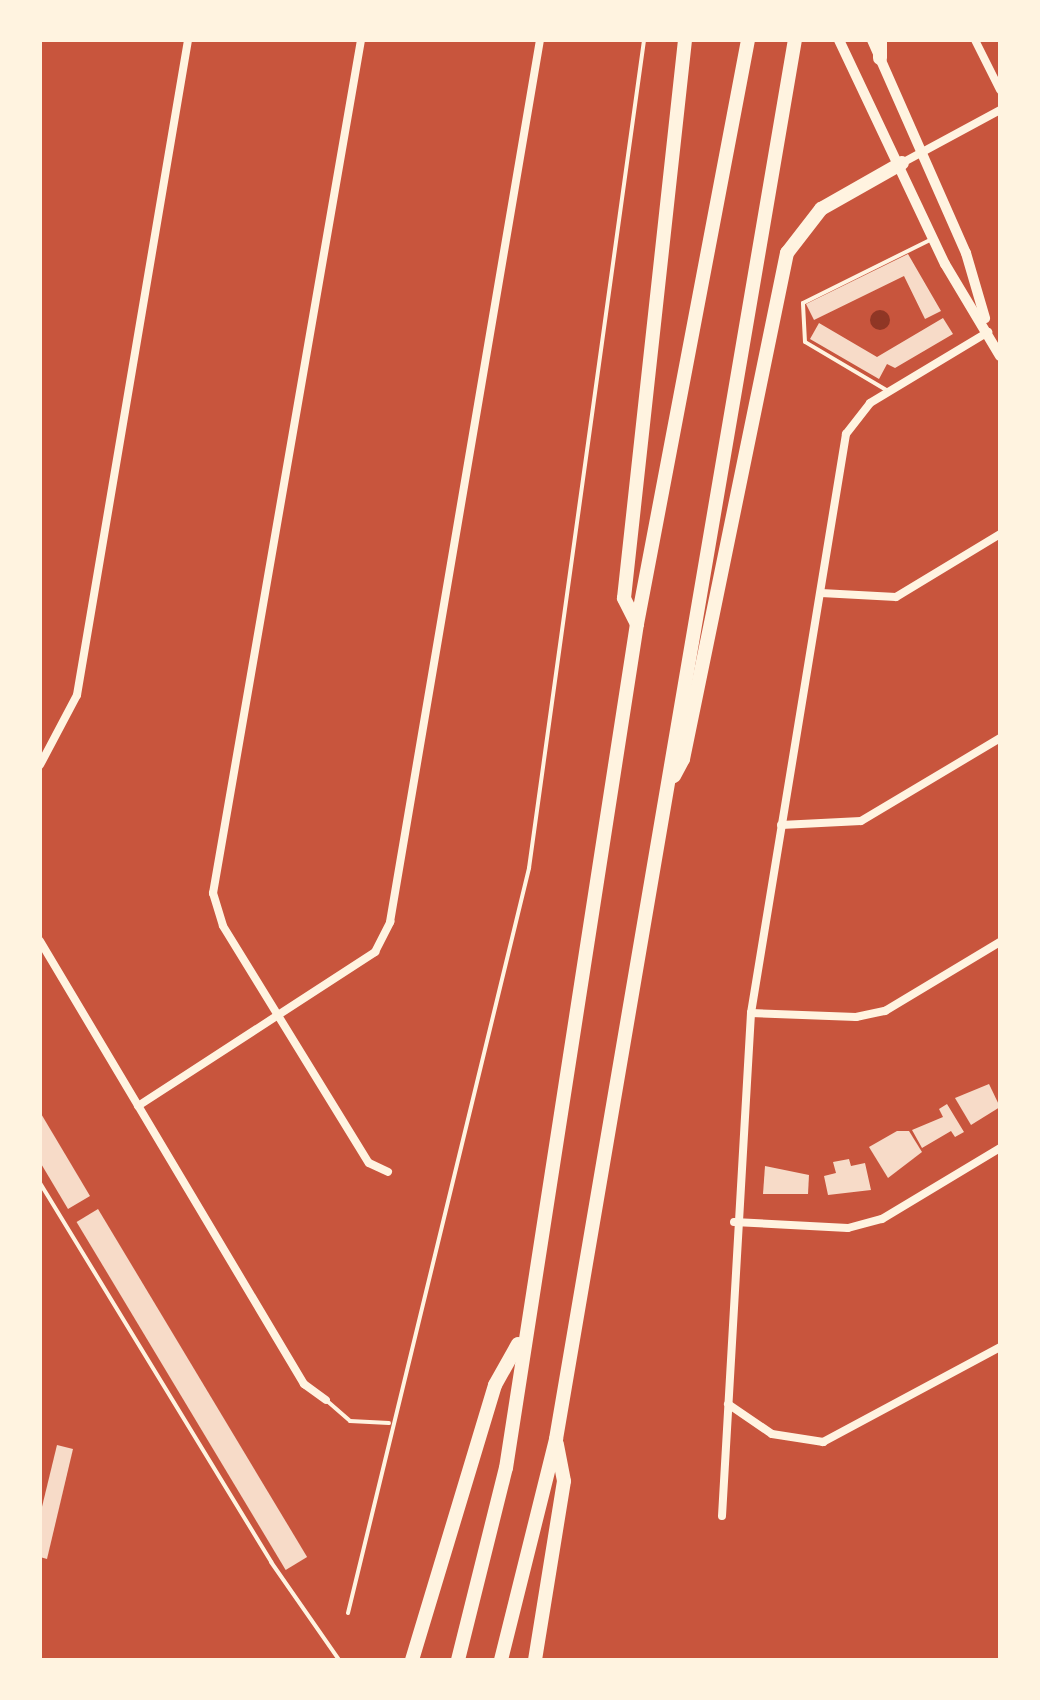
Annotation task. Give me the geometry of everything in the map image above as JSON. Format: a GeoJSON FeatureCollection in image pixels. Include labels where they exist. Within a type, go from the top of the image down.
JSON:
{"type":"FeatureCollection","features":[{"type":"Feature","properties":{"kind":"highway"},"geometry":{"type":"LineString","coordinates":[[637,624],[624,598],[685,40]]}},
{"type":"Feature","properties":{"kind":"highway"},"geometry":{"type":"LineString","coordinates":[[458,1660],[506,1468],[521,1341],[637,624],[748,40]]}},
{"type":"Feature","properties":{"kind":"highway"},"geometry":{"type":"LineString","coordinates":[[501,1660],[556,1439],[795,40]]}},
{"type":"Feature","properties":{"kind":"highway"},"geometry":{"type":"LineString","coordinates":[[880,40],[880,58]]}},
{"type":"Feature","properties":{"kind":"highway"},"geometry":{"type":"LineString","coordinates":[[667,787],[683,759],[787,253],[821,209],[902,163]]}},
{"type":"Feature","properties":{"kind":"highway"},"geometry":{"type":"LineString","coordinates":[[412,1660],[495,1385],[521,1341]]}},
{"type":"Feature","properties":{"kind":"highway"},"geometry":{"type":"LineString","coordinates":[[535,1660],[564,1481],[556,1439]]}},
{"type":"Feature","properties":{"kind":"street"},"geometry":{"type":"LineString","coordinates":[[40,765],[77,695],[188,40]]}},
{"type":"Feature","properties":{"kind":"street"},"geometry":{"type":"LineString","coordinates":[[361,40],[213,893],[223,926],[283,1018],[369,1163],[388,1172]]}},
{"type":"Feature","properties":{"kind":"street"},"geometry":{"type":"LineString","coordinates":[[138,1106],[283,1018],[375,952],[390,922],[540,40]]}},
{"type":"Feature","properties":{"kind":"street"},"geometry":{"type":"LineString","coordinates":[[839,40],[902,163],[934,238],[1000,356]]}},
{"type":"Feature","properties":{"kind":"street"},"geometry":{"type":"LineString","coordinates":[[872,40],[966,253],[988,332]]}},
{"type":"Feature","properties":{"kind":"street"},"geometry":{"type":"LineString","coordinates":[[975,40],[1000,90]]}},
{"type":"Feature","properties":{"kind":"street"},"geometry":{"type":"LineString","coordinates":[[902,163],[1000,110]]}},
{"type":"Feature","properties":{"kind":"street"},"geometry":{"type":"LineString","coordinates":[[722,1516],[734,1222],[751,1013],[846,434],[888,391],[988,332]]}},
{"type":"Feature","properties":{"kind":"street"},"geometry":{"type":"LineString","coordinates":[[821,593],[896,597],[1000,534]]}},
{"type":"Feature","properties":{"kind":"street"},"geometry":{"type":"LineString","coordinates":[[781,825],[861,821],[1000,738]]}},
{"type":"Feature","properties":{"kind":"street"},"geometry":{"type":"LineString","coordinates":[[40,941],[304,1384],[326,1400]]}},
{"type":"Feature","properties":{"kind":"street"},"geometry":{"type":"LineString","coordinates":[[751,1013],[885,1011],[1000,942]]}},
{"type":"Feature","properties":{"kind":"street"},"geometry":{"type":"LineString","coordinates":[[734,1222],[848,1228],[871,1222],[1000,1148]]}},
{"type":"Feature","properties":{"kind":"street"},"geometry":{"type":"LineString","coordinates":[[728,1404],[772,1434],[823,1442],[1000,1347]]}},
{"type":"Feature","properties":{"kind":"lane"},"geometry":{"type":"LineString","coordinates":[[348,1613],[389,1423],[529,868],[644,40]]}},
{"type":"Feature","properties":{"kind":"lane"},"geometry":{"type":"LineString","coordinates":[[888,391],[805,342],[803,303],[934,238]]}},
{"type":"Feature","properties":{"kind":"lane"},"geometry":{"type":"LineString","coordinates":[[40,1183],[271,1562],[339,1660]]}},
{"type":"Feature","properties":{"kind":"lane"},"geometry":{"type":"LineString","coordinates":[[326,1400],[350,1421],[389,1423]]}},
{"type":"Feature","properties":{"kind":"shaded area"},"geometry":{"type":"Polygon","coordinates":[[[880,310],[887,313],[890,320],[887,327],[880,330],[873,327],[870,320],[873,313],[880,310]]]}},
{"type":"Feature","properties":{"kind":"building"},"geometry":{"type":"Polygon","coordinates":[[[908,254],[941,311],[925,319],[904,276],[814,320],[806,304],[908,254]]]}},
{"type":"Feature","properties":{"kind":"building"},"geometry":{"type":"Polygon","coordinates":[[[943,318],[953,334],[895,368],[887,364],[879,379],[810,339],[819,323],[877,357],[943,318]]]}},
{"type":"Feature","properties":{"kind":"building"},"geometry":{"type":"Polygon","coordinates":[[[989,1084],[1000,1107],[971,1125],[955,1098],[989,1084]]]}},
{"type":"Feature","properties":{"kind":"building"},"geometry":{"type":"Polygon","coordinates":[[[947,1104],[964,1132],[955,1137],[951,1131],[922,1148],[912,1130],[943,1117],[939,1109],[947,1104]]]}},
{"type":"Feature","properties":{"kind":"building"},"geometry":{"type":"Polygon","coordinates":[[[40,1112],[90,1196],[68,1209],[40,1162],[40,1112]]]}},
{"type":"Feature","properties":{"kind":"building"},"geometry":{"type":"Polygon","coordinates":[[[897,1131],[909,1131],[922,1152],[888,1178],[869,1147],[897,1131]]]}},
{"type":"Feature","properties":{"kind":"building"},"geometry":{"type":"Polygon","coordinates":[[[849,1159],[851,1166],[865,1163],[871,1190],[828,1195],[824,1176],[836,1173],[833,1162],[849,1159]]]}},
{"type":"Feature","properties":{"kind":"building"},"geometry":{"type":"Polygon","coordinates":[[[765,1166],[809,1175],[808,1194],[763,1194],[765,1166]]]}},
{"type":"Feature","properties":{"kind":"building"},"geometry":{"type":"Polygon","coordinates":[[[98,1209],[307,1557],[286,1570],[77,1222],[98,1209]]]}},
{"type":"Feature","properties":{"kind":"building"},"geometry":{"type":"Polygon","coordinates":[[[57,1445],[73,1449],[47,1559],[40,1557],[40,1515],[57,1445]]]}}]}
